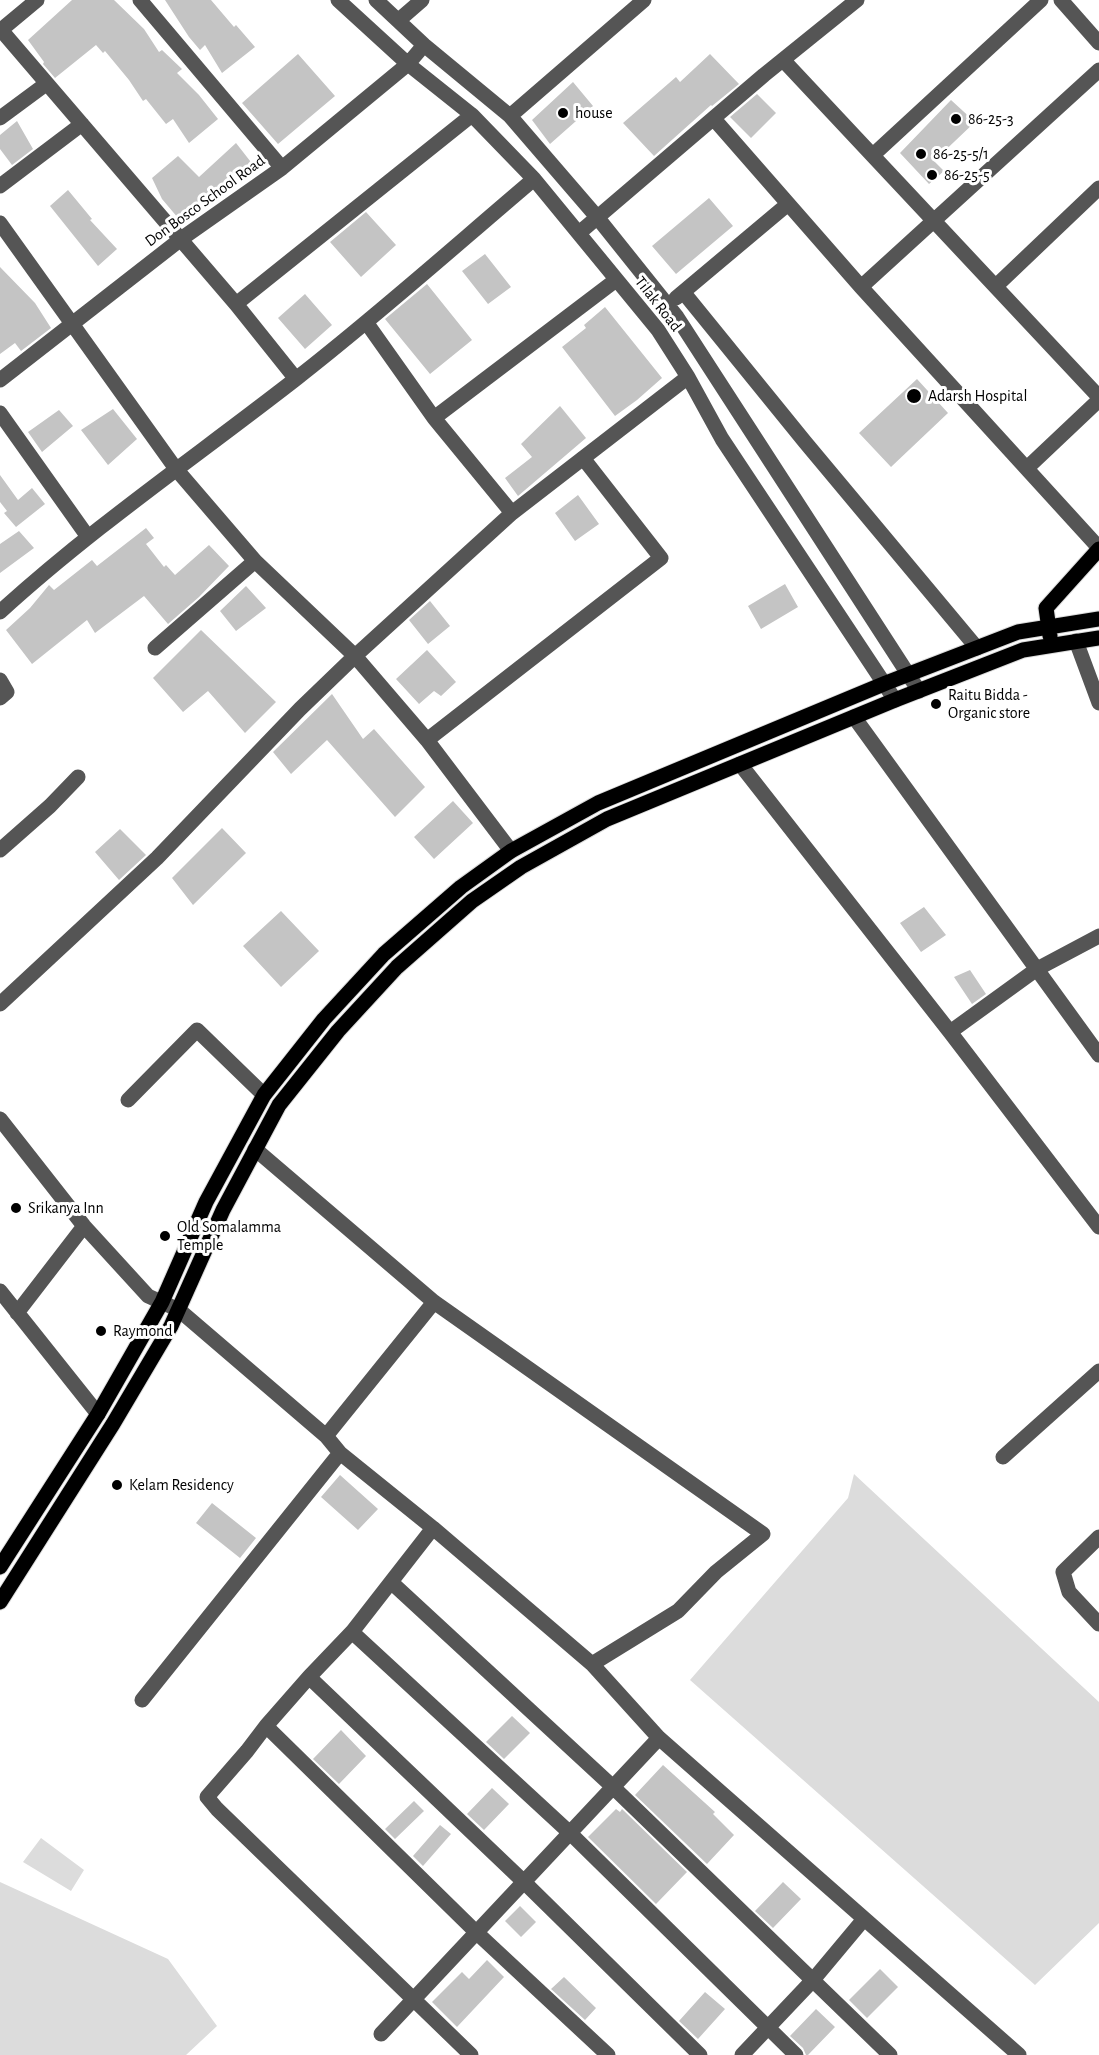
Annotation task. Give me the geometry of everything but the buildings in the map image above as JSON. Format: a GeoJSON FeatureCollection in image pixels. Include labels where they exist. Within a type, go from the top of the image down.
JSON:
{"type":"FeatureCollection","features":[{"type":"Feature","properties":{"kind":"main road"},"geometry":{"type":"LineString","coordinates":[[1052,645],[1046,608],[1099,548]]}},
{"type":"Feature","properties":{"kind":"main road"},"geometry":{"type":"LineString","coordinates":[[1069,582],[1099,560]]}},
{"type":"Feature","properties":{"kind":"main road"},"geometry":{"type":"LineString","coordinates":[[0,1567],[98,1414],[162,1302],[206,1202],[264,1095],[324,1019],[384,954],[461,887],[511,851],[598,803],[885,683],[1018,632],[1099,619]]}},
{"type":"Feature","properties":{"kind":"main road"},"geometry":{"type":"LineString","coordinates":[[0,1602],[113,1424],[179,1310],[189,1282],[223,1210],[279,1105],[338,1031],[397,967],[472,901],[521,867],[607,819],[895,700],[1023,650],[1099,638]]}},
{"type":"Feature","properties":{"kind":"street"},"geometry":{"type":"LineString","coordinates":[[37,0],[1,30],[236,304],[296,379]]}},
{"type":"Feature","properties":{"kind":"street"},"geometry":{"type":"LineString","coordinates":[[140,0],[282,168]]}},
{"type":"Feature","properties":{"kind":"street","name":"Tilak Road"},"geometry":{"type":"LineString","coordinates":[[338,0],[408,64],[472,115],[534,179],[658,330],[688,377],[722,439],[895,700]]}},
{"type":"Feature","properties":{"kind":"street","name":"Tilak Road"},"geometry":{"type":"LineString","coordinates":[[376,0],[424,45],[510,116],[677,317],[919,691]]}},
{"type":"Feature","properties":{"kind":"street"},"geometry":{"type":"LineString","coordinates":[[399,20],[423,0]]}},
{"type":"Feature","properties":{"kind":"street"},"geometry":{"type":"LineString","coordinates":[[510,116],[644,0]]}},
{"type":"Feature","properties":{"kind":"street"},"geometry":{"type":"LineString","coordinates":[[579,233],[857,0]]}},
{"type":"Feature","properties":{"kind":"street"},"geometry":{"type":"LineString","coordinates":[[873,155],[1041,0]]}},
{"type":"Feature","properties":{"kind":"street"},"geometry":{"type":"LineString","coordinates":[[1061,0],[1099,43]]}},
{"type":"Feature","properties":{"kind":"street","name":"Don Bosco School Road"},"geometry":{"type":"LineString","coordinates":[[0,380],[181,239],[282,168],[408,64],[424,45]]}},
{"type":"Feature","properties":{"kind":"street"},"geometry":{"type":"LineString","coordinates":[[784,61],[996,286],[1094,383],[1099,398],[1027,468]]}},
{"type":"Feature","properties":{"kind":"street"},"geometry":{"type":"LineString","coordinates":[[861,286],[1099,70]]}},
{"type":"Feature","properties":{"kind":"street"},"geometry":{"type":"LineString","coordinates":[[0,118],[46,84]]}},
{"type":"Feature","properties":{"kind":"street"},"geometry":{"type":"LineString","coordinates":[[236,304],[472,115]]}},
{"type":"Feature","properties":{"kind":"street"},"geometry":{"type":"LineString","coordinates":[[714,119],[861,286],[1099,548]]}},
{"type":"Feature","properties":{"kind":"street"},"geometry":{"type":"LineString","coordinates":[[0,186],[82,124]]}},
{"type":"Feature","properties":{"kind":"street"},"geometry":{"type":"LineString","coordinates":[[2,606],[176,469],[296,379],[534,179]]}},
{"type":"Feature","properties":{"kind":"street"},"geometry":{"type":"LineString","coordinates":[[996,286],[1099,188]]}},
{"type":"Feature","properties":{"kind":"street"},"geometry":{"type":"LineString","coordinates":[[666,304],[684,293],[788,204]]}},
{"type":"Feature","properties":{"kind":"street"},"geometry":{"type":"LineString","coordinates":[[0,223],[176,469],[255,561],[355,656],[427,740],[511,851]]}},
{"type":"Feature","properties":{"kind":"street"},"geometry":{"type":"LineString","coordinates":[[434,417],[616,279]]}},
{"type":"Feature","properties":{"kind":"street"},"geometry":{"type":"LineString","coordinates":[[684,293],[977,648]]}},
{"type":"Feature","properties":{"kind":"street"},"geometry":{"type":"LineString","coordinates":[[366,322],[434,417],[512,513]]}},
{"type":"Feature","properties":{"kind":"street"},"geometry":{"type":"LineString","coordinates":[[0,1004],[158,858],[355,656],[512,513],[688,377]]}},
{"type":"Feature","properties":{"kind":"street"},"geometry":{"type":"LineString","coordinates":[[0,413],[88,537]]}},
{"type":"Feature","properties":{"kind":"street"},"geometry":{"type":"LineString","coordinates":[[427,740],[661,558],[583,458]]}},
{"type":"Feature","properties":{"kind":"street"},"geometry":{"type":"LineString","coordinates":[[155,648],[255,561]]}},
{"type":"Feature","properties":{"kind":"street"},"geometry":{"type":"LineString","coordinates":[[1076,641],[1099,704]]}},
{"type":"Feature","properties":{"kind":"street"},"geometry":{"type":"LineString","coordinates":[[0,680],[7,692],[0,698]]}},
{"type":"Feature","properties":{"kind":"street"},"geometry":{"type":"LineString","coordinates":[[854,717],[1099,1055]]}},
{"type":"Feature","properties":{"kind":"street"},"geometry":{"type":"LineString","coordinates":[[740,764],[1099,1227]]}},
{"type":"Feature","properties":{"kind":"street"},"geometry":{"type":"LineString","coordinates":[[0,850],[50,806],[78,777]]}},
{"type":"Feature","properties":{"kind":"street"},"geometry":{"type":"LineString","coordinates":[[950,1032],[1037,969],[1099,936]]}},
{"type":"Feature","properties":{"kind":"street"},"geometry":{"type":"LineString","coordinates":[[128,1100],[197,1030],[264,1095]]}},
{"type":"Feature","properties":{"kind":"street"},"geometry":{"type":"LineString","coordinates":[[0,1119],[84,1227],[148,1296],[179,1310],[326,1436],[340,1453],[434,1528],[592,1664],[659,1738],[1019,2055]]}},
{"type":"Feature","properties":{"kind":"street"},"geometry":{"type":"LineString","coordinates":[[255,1149],[434,1302],[763,1534],[716,1572],[678,1611],[592,1664]]}},
{"type":"Feature","properties":{"kind":"street"},"geometry":{"type":"LineString","coordinates":[[17,1313],[84,1227]]}},
{"type":"Feature","properties":{"kind":"street"},"geometry":{"type":"LineString","coordinates":[[0,1291],[98,1414]]}},
{"type":"Feature","properties":{"kind":"street"},"geometry":{"type":"LineString","coordinates":[[326,1436],[434,1302]]}},
{"type":"Feature","properties":{"kind":"street"},"geometry":{"type":"LineString","coordinates":[[1003,1457],[1099,1371]]}},
{"type":"Feature","properties":{"kind":"street"},"geometry":{"type":"LineString","coordinates":[[142,1700],[340,1453]]}},
{"type":"Feature","properties":{"kind":"street"},"geometry":{"type":"LineString","coordinates":[[434,1528],[352,1632],[309,1677],[207,1797],[471,2055]]}},
{"type":"Feature","properties":{"kind":"street"},"geometry":{"type":"LineString","coordinates":[[1099,1537],[1063,1572],[1069,1592],[1099,1624]]}},
{"type":"Feature","properties":{"kind":"street"},"geometry":{"type":"LineString","coordinates":[[391,1582],[613,1787],[890,2055]]}},
{"type":"Feature","properties":{"kind":"street"},"geometry":{"type":"LineString","coordinates":[[352,1632],[570,1833],[796,2055]]}},
{"type":"Feature","properties":{"kind":"street"},"geometry":{"type":"LineString","coordinates":[[309,1677],[524,1882],[700,2055]]}},
{"type":"Feature","properties":{"kind":"street"},"geometry":{"type":"LineString","coordinates":[[266,1726],[477,1934],[608,2055]]}},
{"type":"Feature","properties":{"kind":"street"},"geometry":{"type":"LineString","coordinates":[[381,2034],[659,1738]]}},
{"type":"Feature","properties":{"kind":"street"},"geometry":{"type":"LineString","coordinates":[[742,2055],[813,1980],[864,1919]]}},
{"type":"Feature","properties":{"kind":"shaded area"},"geometry":{"type":"Polygon","coordinates":[[[854,1474],[1099,1702],[1099,1923],[1035,1985],[690,1680],[848,1498],[854,1474]]]}},
{"type":"Feature","properties":{"kind":"shaded area"},"geometry":{"type":"Polygon","coordinates":[[[41,1838],[84,1870],[71,1891],[23,1862],[41,1838]]]}},
{"type":"Feature","properties":{"kind":"shaded area"},"geometry":{"type":"Polygon","coordinates":[[[0,1882],[168,1959],[217,2026],[186,2055],[0,2055],[0,1882]]]}},
{"type":"Feature","properties":{"kind":"place","name":"house"},"geometry":{"type":"Point","coordinates":[563,113]}},
{"type":"Feature","properties":{"kind":"place","name":"86-25-3"},"geometry":{"type":"Point","coordinates":[956,119]}},
{"type":"Feature","properties":{"kind":"place","name":"86-25-5/1"},"geometry":{"type":"Point","coordinates":[921,154]}},
{"type":"Feature","properties":{"kind":"place","name":"86-25-5"},"geometry":{"type":"Point","coordinates":[932,175]}},
{"type":"Feature","properties":{"kind":"place","name":"Adarsh Hospital"},"geometry":{"type":"Point","coordinates":[914,396]}},
{"type":"Feature","properties":{"kind":"place","name":"Raitu Bidda - Organic store"},"geometry":{"type":"Point","coordinates":[936,704]}},
{"type":"Feature","properties":{"kind":"place","name":"Srikanya Inn"},"geometry":{"type":"Point","coordinates":[16,1208]}},
{"type":"Feature","properties":{"kind":"place","name":"Old Somalamma Temple"},"geometry":{"type":"Point","coordinates":[165,1236]}},
{"type":"Feature","properties":{"kind":"place","name":"Raymond"},"geometry":{"type":"Point","coordinates":[101,1331]}},
{"type":"Feature","properties":{"kind":"place","name":"Kelam Residency"},"geometry":{"type":"Point","coordinates":[117,1485]}}]}
